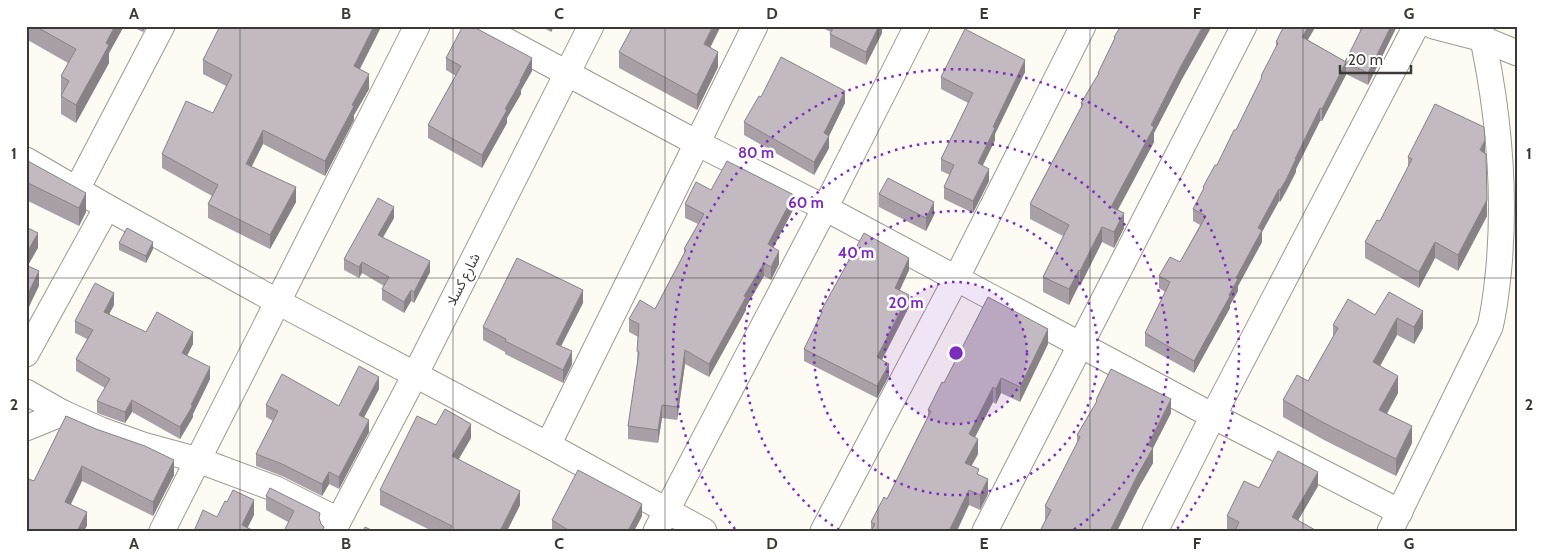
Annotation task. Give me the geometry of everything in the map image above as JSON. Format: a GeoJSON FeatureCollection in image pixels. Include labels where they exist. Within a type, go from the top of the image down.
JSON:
{"type":"FeatureCollection","features":[{"type":"Feature","properties":{"kind":"street"},"geometry":{"type":"LineString","coordinates":[[77,189],[162,26]]}},
{"type":"Feature","properties":{"kind":"street"},"geometry":{"type":"LineString","coordinates":[[162,531],[417,26]]}},
{"type":"Feature","properties":{"kind":"street"},"geometry":{"type":"LineString","coordinates":[[479,26],[568,72],[697,143],[825,208],[1213,416],[1395,521],[1490,327],[1493,314],[1501,243],[1502,180],[1496,112],[1482,33]]}},
{"type":"Feature","properties":{"kind":"street","name":"شارع كسلا"},"geometry":{"type":"LineString","coordinates":[[336,526],[415,375],[591,26]]}},
{"type":"Feature","properties":{"kind":"street"},"geometry":{"type":"LineString","coordinates":[[548,445],[755,26]]}},
{"type":"Feature","properties":{"kind":"street"},"geometry":{"type":"LineString","coordinates":[[661,521],[825,208],[917,26]]}},
{"type":"Feature","properties":{"kind":"street"},"geometry":{"type":"LineString","coordinates":[[823,531],[956,279],[1083,26]]}},
{"type":"Feature","properties":{"kind":"street"},"geometry":{"type":"LineString","coordinates":[[985,531],[1244,26]]}},
{"type":"Feature","properties":{"kind":"street"},"geometry":{"type":"LineString","coordinates":[[1155,531],[1416,26]]}},
{"type":"Feature","properties":{"kind":"street"},"geometry":{"type":"LineString","coordinates":[[1433,26],[1482,33],[1517,53]]}},
{"type":"Feature","properties":{"kind":"street"},"geometry":{"type":"LineString","coordinates":[[26,160],[278,302],[548,445],[661,521],[704,531]]}},
{"type":"Feature","properties":{"kind":"street"},"geometry":{"type":"LineString","coordinates":[[26,354],[107,207]]}},
{"type":"Feature","properties":{"kind":"street"},"geometry":{"type":"LineString","coordinates":[[26,392],[63,413],[100,430],[143,445],[198,460],[276,489],[336,526]]}},
{"type":"Feature","properties":{"kind":"street"},"geometry":{"type":"LineString","coordinates":[[26,428],[63,413]]}},
{"type":"Feature","properties":{"kind":"building"},"geometry":{"type":"Polygon","coordinates":[[[35,26],[115,26],[106,43],[109,45],[76,105],[61,96],[69,81],[61,76],[76,49],[35,26]]]}},
{"type":"Feature","properties":{"kind":"building"},"geometry":{"type":"Polygon","coordinates":[[[220,26],[374,26],[354,66],[369,74],[325,161],[263,130],[246,164],[296,187],[270,235],[208,204],[218,185],[162,154],[186,101],[213,113],[232,75],[203,60],[220,26]]]}},
{"type":"Feature","properties":{"kind":"building"},"geometry":{"type":"Polygon","coordinates":[[[463,26],[472,26],[532,58],[505,109],[507,110],[482,155],[428,125],[461,66],[446,58],[463,26]]]}},
{"type":"Feature","properties":{"kind":"building"},"geometry":{"type":"Polygon","coordinates":[[[633,26],[713,26],[704,44],[718,52],[697,95],[619,52],[633,26]]]}},
{"type":"Feature","properties":{"kind":"building"},"geometry":{"type":"Polygon","coordinates":[[[834,26],[879,26],[866,52],[830,34],[834,26]]]}},
{"type":"Feature","properties":{"kind":"building"},"geometry":{"type":"Polygon","coordinates":[[[1121,26],[1203,26],[1151,125],[1154,127],[1111,207],[1124,213],[1114,232],[1102,227],[1069,289],[1043,277],[1069,225],[1030,204],[1083,104],[1081,103],[1099,73],[1114,37],[1121,26]]]}},
{"type":"Feature","properties":{"kind":"building"},"geometry":{"type":"Polygon","coordinates":[[[1284,26],[1309,26],[1302,37],[1346,62],[1322,109],[1320,108],[1286,180],[1279,189],[1258,228],[1262,230],[1236,278],[1238,279],[1230,296],[1194,361],[1145,333],[1170,282],[1159,276],[1170,257],[1180,262],[1206,216],[1193,209],[1234,130],[1236,130],[1278,43],[1276,42],[1284,26]]]}},
{"type":"Feature","properties":{"kind":"building"},"geometry":{"type":"Polygon","coordinates":[[[1363,26],[1391,26],[1368,73],[1345,62],[1363,26]]]}},
{"type":"Feature","properties":{"kind":"building"},"geometry":{"type":"Polygon","coordinates":[[[965,29],[1025,60],[978,163],[989,169],[973,201],[944,187],[954,165],[941,159],[973,93],[941,77],[965,29]]]}},
{"type":"Feature","properties":{"kind":"building"},"geometry":{"type":"Polygon","coordinates":[[[781,57],[845,91],[824,133],[829,136],[814,162],[744,122],[759,96],[761,97],[781,57]]]}},
{"type":"Feature","properties":{"kind":"building"},"geometry":{"type":"Polygon","coordinates":[[[1435,104],[1484,127],[1485,140],[1480,150],[1486,154],[1487,200],[1458,255],[1435,242],[1419,272],[1365,242],[1377,220],[1380,221],[1412,159],[1408,157],[1435,104]]]}},
{"type":"Feature","properties":{"kind":"building"},"geometry":{"type":"Polygon","coordinates":[[[26,160],[86,193],[79,208],[26,182],[26,160]]]}},
{"type":"Feature","properties":{"kind":"building"},"geometry":{"type":"Polygon","coordinates":[[[727,161],[794,195],[768,244],[779,251],[771,267],[764,263],[744,296],[746,297],[709,364],[685,350],[677,407],[662,405],[658,430],[628,426],[639,352],[637,351],[639,324],[629,319],[640,300],[655,309],[686,250],[684,249],[704,214],[685,204],[696,182],[711,190],[727,161]]]}},
{"type":"Feature","properties":{"kind":"building"},"geometry":{"type":"Polygon","coordinates":[[[888,178],[934,202],[926,218],[879,194],[888,178]]]}},
{"type":"Feature","properties":{"kind":"building"},"geometry":{"type":"Polygon","coordinates":[[[378,198],[394,207],[378,235],[430,261],[414,292],[411,290],[404,302],[382,289],[389,277],[362,262],[359,267],[344,259],[378,198]]]}},
{"type":"Feature","properties":{"kind":"building"},"geometry":{"type":"Polygon","coordinates":[[[26,227],[38,233],[26,254],[26,227]]]}},
{"type":"Feature","properties":{"kind":"building"},"geometry":{"type":"Polygon","coordinates":[[[127,228],[153,242],[146,256],[119,243],[127,228]]]}},
{"type":"Feature","properties":{"kind":"building"},"geometry":{"type":"Polygon","coordinates":[[[864,233],[909,258],[895,288],[909,295],[877,357],[889,364],[877,386],[804,349],[821,311],[864,233]]]}},
{"type":"Feature","properties":{"kind":"building"},"geometry":{"type":"Polygon","coordinates":[[[517,258],[583,290],[556,344],[572,351],[563,370],[505,341],[506,339],[483,327],[517,258]]]}},
{"type":"Feature","properties":{"kind":"building"},"geometry":{"type":"Polygon","coordinates":[[[26,265],[39,271],[26,298],[26,265]]]}},
{"type":"Feature","properties":{"kind":"building"},"geometry":{"type":"Polygon","coordinates":[[[95,283],[114,293],[104,312],[146,332],[157,312],[193,332],[182,353],[210,367],[191,405],[193,405],[180,427],[132,400],[125,412],[97,401],[110,379],[76,359],[93,330],[75,321],[95,283]]]}},
{"type":"Feature","properties":{"kind":"building"},"geometry":{"type":"Polygon","coordinates":[[[1389,292],[1423,311],[1414,327],[1397,318],[1373,362],[1398,376],[1379,410],[1412,426],[1396,459],[1283,400],[1297,375],[1308,381],[1338,328],[1333,325],[1348,299],[1375,315],[1389,292]]]}},
{"type":"Feature","properties":{"kind":"building"},"geometry":{"type":"Polygon","coordinates":[[[988,297],[1048,329],[1020,387],[1001,378],[996,389],[993,387],[969,434],[978,439],[965,463],[979,469],[977,474],[988,479],[980,495],[969,490],[949,531],[871,531],[875,524],[871,522],[884,497],[887,499],[931,411],[928,410],[942,382],[944,383],[988,297]]]}},
{"type":"Feature","properties":{"kind":"building"},"geometry":{"type":"Polygon","coordinates":[[[359,366],[379,377],[359,415],[369,420],[339,477],[329,472],[322,484],[282,464],[256,454],[278,411],[266,405],[282,374],[339,406],[359,366]]]}},
{"type":"Feature","properties":{"kind":"building"},"geometry":{"type":"Polygon","coordinates":[[[1111,369],[1171,399],[1148,445],[1153,448],[1110,531],[1040,531],[1051,510],[1045,506],[1080,437],[1077,435],[1097,401],[1111,369]]]}},
{"type":"Feature","properties":{"kind":"building"},"geometry":{"type":"Polygon","coordinates":[[[445,409],[471,424],[452,456],[520,491],[501,529],[504,531],[449,531],[452,526],[380,490],[417,416],[436,425],[445,409]]]}},
{"type":"Feature","properties":{"kind":"building"},"geometry":{"type":"Polygon","coordinates":[[[66,416],[96,429],[145,446],[174,460],[153,502],[82,466],[65,502],[87,512],[77,531],[26,531],[26,478],[34,481],[66,416]]]}},
{"type":"Feature","properties":{"kind":"building"},"geometry":{"type":"Polygon","coordinates":[[[1278,451],[1318,472],[1292,517],[1317,531],[1235,531],[1239,522],[1227,516],[1244,481],[1259,488],[1278,451]]]}},
{"type":"Feature","properties":{"kind":"building"},"geometry":{"type":"Polygon","coordinates":[[[578,470],[642,504],[628,531],[570,531],[552,520],[578,470]]]}},
{"type":"Feature","properties":{"kind":"building"},"geometry":{"type":"Polygon","coordinates":[[[270,488],[320,513],[319,518],[324,527],[322,531],[284,531],[294,511],[266,496],[270,488]]]}},
{"type":"Feature","properties":{"kind":"building"},"geometry":{"type":"Polygon","coordinates":[[[233,490],[254,500],[242,525],[254,531],[194,531],[203,510],[217,517],[233,490]]]}},
{"type":"Feature","properties":{"kind":"building"},"geometry":{"type":"Polygon","coordinates":[[[365,527],[373,531],[363,531],[365,527]]]}}]}
